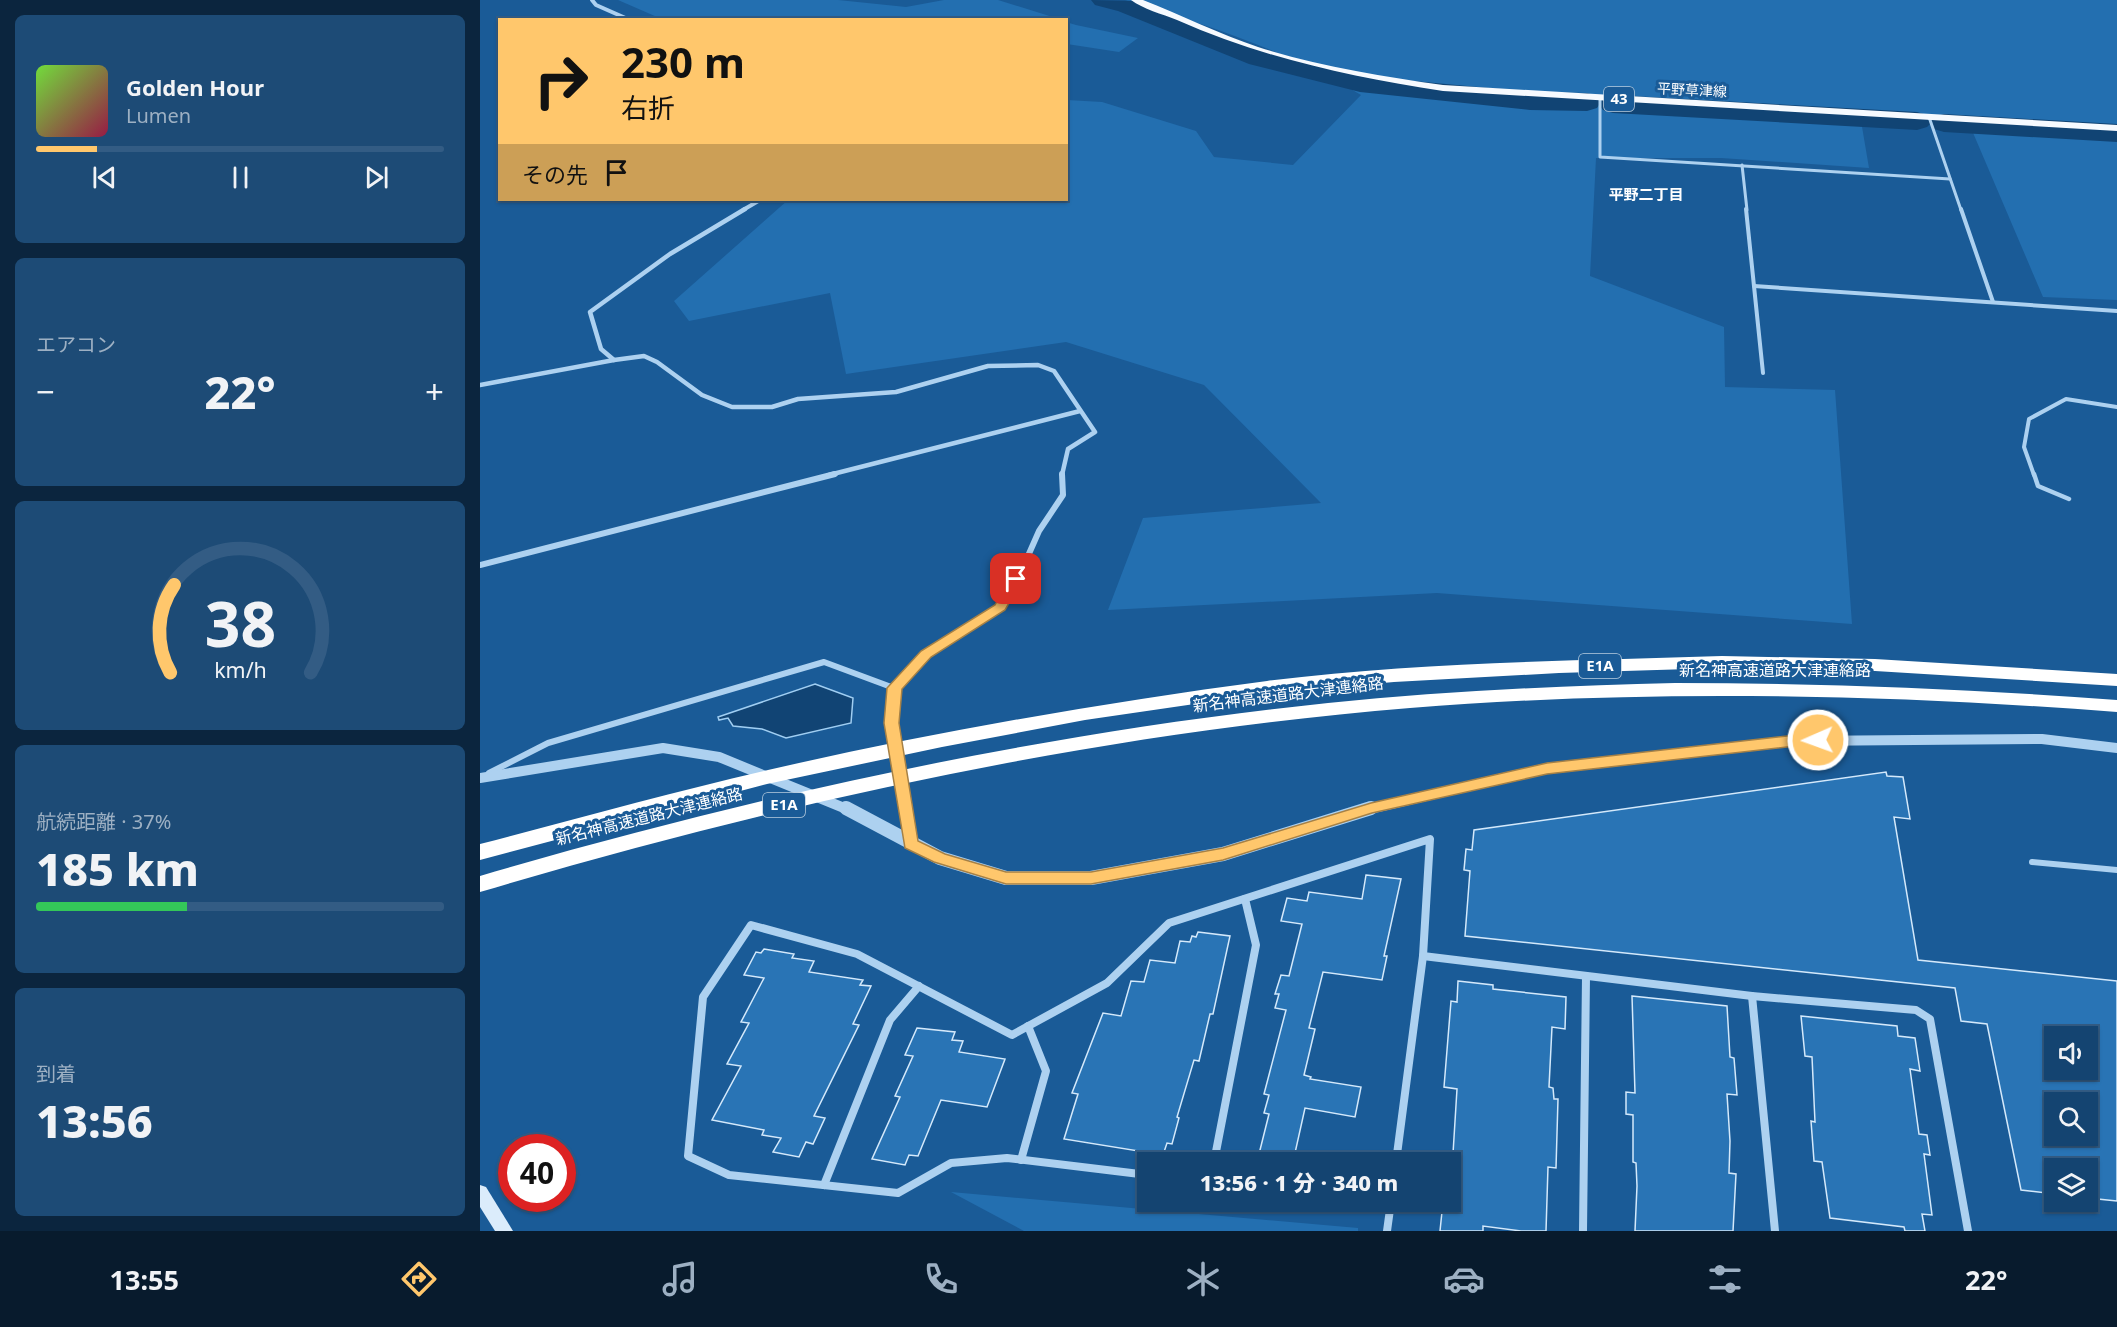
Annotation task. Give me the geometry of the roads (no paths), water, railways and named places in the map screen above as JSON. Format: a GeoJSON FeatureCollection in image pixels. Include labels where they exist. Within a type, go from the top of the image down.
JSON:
{"type":"FeatureCollection","features":[{"type":"Feature","properties":{"kind":"highway","name":"新名神高速道路大津連絡路"},"geometry":{"type":"LineString","coordinates":[[480,852],[767,777],[942,740],[1085,714],[1270,687],[1394,676],[1558,667],[1722,662],[1989,670],[2117,680]]}},
{"type":"Feature","properties":{"kind":"highway","name":"新名神高速道路大津連絡路"},"geometry":{"type":"LineString","coordinates":[[480,884],[590,851],[857,787],[1092,741],[1296,713],[1519,695],[1710,689],[1840,690],[2117,706]]}},
{"type":"Feature","properties":{"kind":"main road","name":"平野草津線"},"geometry":{"type":"LineString","coordinates":[[1135,0],[1228,39],[1284,57],[1384,80],[1453,89],[2117,128]]}},
{"type":"Feature","properties":{"kind":"main road"},"geometry":{"type":"LineString","coordinates":[[480,1192],[504,1231]]}},
{"type":"Feature","properties":{"kind":"street"},"geometry":{"type":"LineString","coordinates":[[592,0],[596,5],[625,18]]}},
{"type":"Feature","properties":{"kind":"street"},"geometry":{"type":"LineString","coordinates":[[614,360],[601,349],[590,312],[670,254],[758,201]]}},
{"type":"Feature","properties":{"kind":"street"},"geometry":{"type":"LineString","coordinates":[[480,385],[644,356],[657,362],[702,394],[732,407],[772,407],[798,399],[896,392],[988,366],[1038,366],[1054,371],[1095,432],[1068,449],[1062,473],[1063,495],[1039,531],[1024,565],[1000,607],[926,654],[894,688],[891,723],[911,844]]}},
{"type":"Feature","properties":{"kind":"street"},"geometry":{"type":"LineString","coordinates":[[480,565],[1080,411]]}},
{"type":"Feature","properties":{"kind":"street"},"geometry":{"type":"LineString","coordinates":[[480,778],[548,743],[824,662],[894,688]]}},
{"type":"Feature","properties":{"kind":"street"},"geometry":{"type":"LineString","coordinates":[[480,778],[663,748],[720,757],[848,809],[940,858],[1006,878],[1091,878],[1223,854],[1371,808],[1547,768],[1796,741],[2042,739],[2117,748]]}},
{"type":"Feature","properties":{"kind":"street"},"geometry":{"type":"LineString","coordinates":[[1137,1174],[1007,1158],[951,1163],[898,1193],[729,1175],[688,1155],[704,997],[751,925],[857,954],[1012,1035],[1107,982],[1169,923],[1430,839],[1423,956],[1397,1152]]}},
{"type":"Feature","properties":{"kind":"street"},"geometry":{"type":"LineString","coordinates":[[1216,1152],[1256,945],[1245,899]]}},
{"type":"Feature","properties":{"kind":"street"},"geometry":{"type":"LineString","coordinates":[[1423,956],[1752,996],[1916,1010],[1930,1019],[1968,1231]]}},
{"type":"Feature","properties":{"kind":"street"},"geometry":{"type":"LineString","coordinates":[[1582,1231],[1586,977]]}},
{"type":"Feature","properties":{"kind":"street"},"geometry":{"type":"LineString","coordinates":[[824,1185],[890,1020],[919,986]]}},
{"type":"Feature","properties":{"kind":"street"},"geometry":{"type":"LineString","coordinates":[[1752,996],[1775,1231]]}},
{"type":"Feature","properties":{"kind":"street"},"geometry":{"type":"LineString","coordinates":[[1021,1160],[1046,1071],[1028,1026]]}},
{"type":"Feature","properties":{"kind":"street"},"geometry":{"type":"LineString","coordinates":[[1387,1231],[1390,1212]]}},
{"type":"Feature","properties":{"kind":"lane"},"geometry":{"type":"LineString","coordinates":[[1600,98],[1600,157],[1950,179]]}},
{"type":"Feature","properties":{"kind":"lane"},"geometry":{"type":"LineString","coordinates":[[1929,117],[1993,302]]}},
{"type":"Feature","properties":{"kind":"lane"},"geometry":{"type":"LineString","coordinates":[[1742,165],[1763,373]]}},
{"type":"Feature","properties":{"kind":"lane"},"geometry":{"type":"LineString","coordinates":[[1754,286],[2117,311]]}},
{"type":"Feature","properties":{"kind":"lane"},"geometry":{"type":"LineString","coordinates":[[2069,499],[2038,486],[2024,447],[2029,418],[2066,399],[2117,407]]}},
{"type":"Feature","properties":{"kind":"lane"},"geometry":{"type":"LineString","coordinates":[[2032,862],[2117,870]]}},
{"type":"Feature","properties":{"kind":"waterway"},"geometry":{"type":"LineString","coordinates":[[1104,0],[1127,6],[1259,58],[1360,84],[1530,101],[1587,102]]}},
{"type":"Feature","properties":{"kind":"waterway"},"geometry":{"type":"LineString","coordinates":[[1613,104],[1917,121]]}},
{"type":"Feature","properties":{"kind":"waterway"},"geometry":{"type":"LineString","coordinates":[[1944,123],[2117,133]]}},
{"type":"Feature","properties":{"kind":"district","name":"平野二丁目"},"geometry":{"type":"Point","coordinates":[1646,195]}}]}
